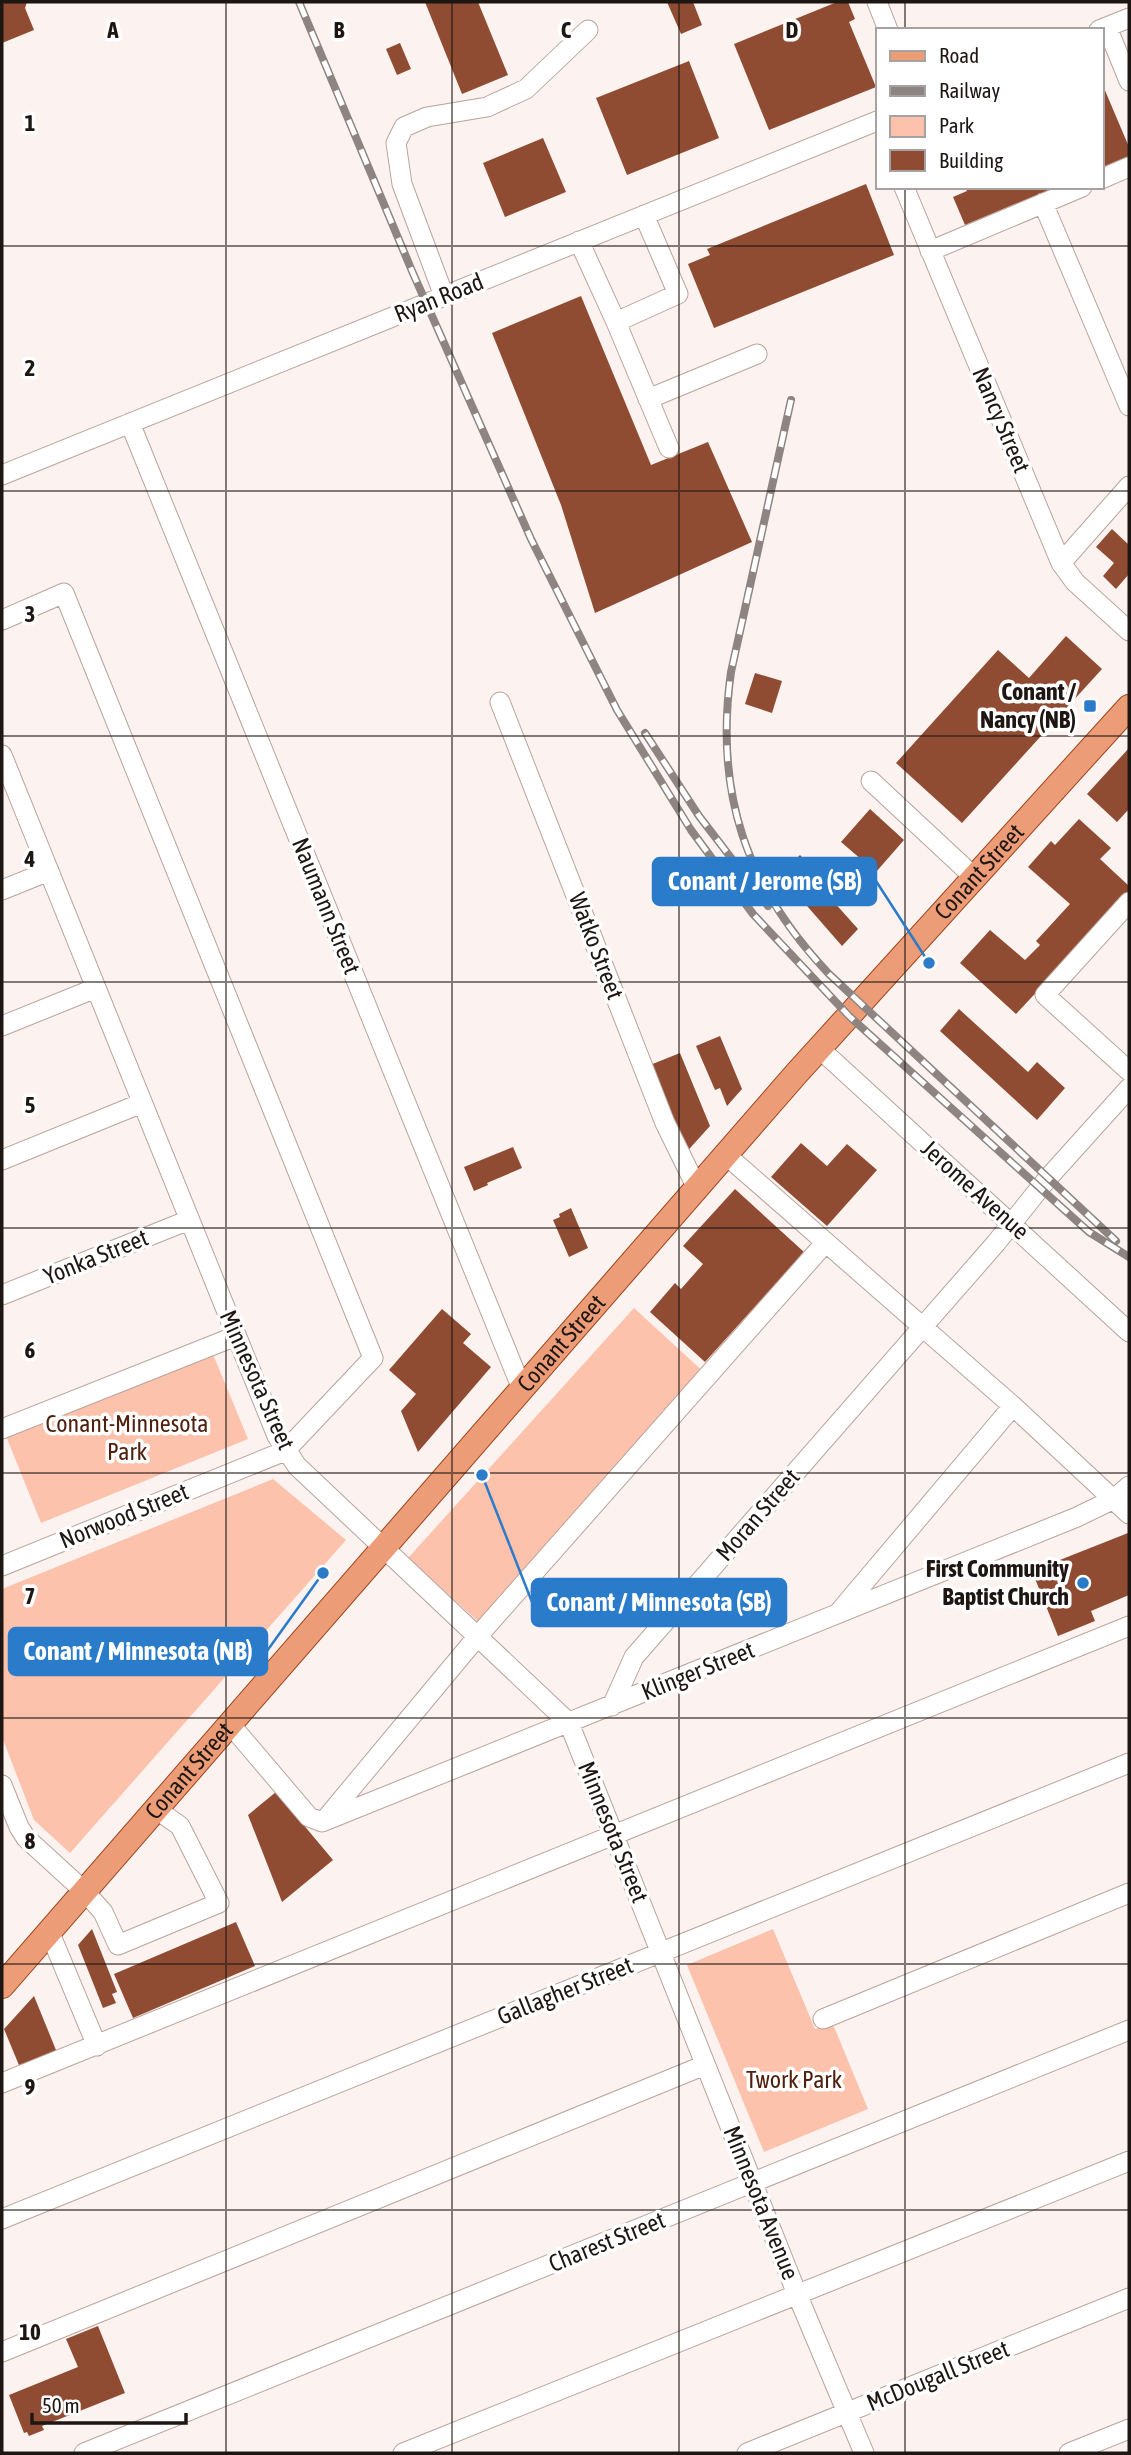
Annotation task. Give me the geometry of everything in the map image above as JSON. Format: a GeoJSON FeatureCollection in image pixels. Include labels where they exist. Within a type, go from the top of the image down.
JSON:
{"type":"FeatureCollection","features":[{"type":"Feature","properties":{"kind":"main road","name":"Conant Street"},"geometry":{"type":"LineString","coordinates":[[2,1986],[726,1155],[1129,708]]}},
{"type":"Feature","properties":{"kind":"street"},"geometry":{"type":"LineString","coordinates":[[877,2],[887,28]]}},
{"type":"Feature","properties":{"kind":"street"},"geometry":{"type":"LineString","coordinates":[[1129,18],[1103,28],[1129,81]]}},
{"type":"Feature","properties":{"kind":"street"},"geometry":{"type":"LineString","coordinates":[[444,296],[402,184],[396,143],[404,127],[428,117],[487,107],[526,89],[588,30]]}},
{"type":"Feature","properties":{"kind":"street","name":"Ryan Road"},"geometry":{"type":"LineString","coordinates":[[2,475],[876,121]]}},
{"type":"Feature","properties":{"kind":"street"},"geometry":{"type":"LineString","coordinates":[[1103,178],[1129,167]]}},
{"type":"Feature","properties":{"kind":"street","name":"Nancy Street"},"geometry":{"type":"LineString","coordinates":[[905,189],[1062,565],[1075,582],[1129,631]]}},
{"type":"Feature","properties":{"kind":"street"},"geometry":{"type":"LineString","coordinates":[[930,251],[1078,189]]}},
{"type":"Feature","properties":{"kind":"street"},"geometry":{"type":"LineString","coordinates":[[1044,204],[1129,406]]}},
{"type":"Feature","properties":{"kind":"street"},"geometry":{"type":"LineString","coordinates":[[616,322],[678,294],[644,215]]}},
{"type":"Feature","properties":{"kind":"street"},"geometry":{"type":"LineString","coordinates":[[579,241],[669,448]]}},
{"type":"Feature","properties":{"kind":"street"},"geometry":{"type":"LineString","coordinates":[[649,399],[757,354]]}},
{"type":"Feature","properties":{"kind":"street","name":"Naumann Street"},"geometry":{"type":"LineString","coordinates":[[130,424],[522,1389]]}},
{"type":"Feature","properties":{"kind":"street"},"geometry":{"type":"LineString","coordinates":[[1062,565],[1129,486]]}},
{"type":"Feature","properties":{"kind":"street"},"geometry":{"type":"LineString","coordinates":[[2,620],[64,593],[373,1358],[285,1451]]}},
{"type":"Feature","properties":{"kind":"street","name":"Watko Street"},"geometry":{"type":"LineString","coordinates":[[500,702],[665,1123],[697,1188]]}},
{"type":"Feature","properties":{"kind":"street","name":"Minnesota Street"},"geometry":{"type":"LineString","coordinates":[[2,755],[285,1451],[297,1466],[569,1723],[662,1952]]}},
{"type":"Feature","properties":{"kind":"street"},"geometry":{"type":"LineString","coordinates":[[871,781],[974,877]]}},
{"type":"Feature","properties":{"kind":"street"},"geometry":{"type":"LineString","coordinates":[[2,890],[49,871]]}},
{"type":"Feature","properties":{"kind":"street"},"geometry":{"type":"LineString","coordinates":[[1129,902],[1045,995],[1129,1071]]}},
{"type":"Feature","properties":{"kind":"street"},"geometry":{"type":"LineString","coordinates":[[2,1026],[96,988]]}},
{"type":"Feature","properties":{"kind":"street","name":"Jerome Avenue"},"geometry":{"type":"LineString","coordinates":[[820,1049],[1129,1332]]}},
{"type":"Feature","properties":{"kind":"street","name":"Moran Street"},"geometry":{"type":"LineString","coordinates":[[612,1706],[634,1657],[1129,1088]]}},
{"type":"Feature","properties":{"kind":"street"},"geometry":{"type":"LineString","coordinates":[[2,1160],[142,1103]]}},
{"type":"Feature","properties":{"kind":"street"},"geometry":{"type":"LineString","coordinates":[[726,1155],[1013,1406],[1129,1514]]}},
{"type":"Feature","properties":{"kind":"street","name":"Yonka Street"},"geometry":{"type":"LineString","coordinates":[[2,1295],[189,1220]]}},
{"type":"Feature","properties":{"kind":"street"},"geometry":{"type":"LineString","coordinates":[[322,1822],[478,1637],[825,1242]]}},
{"type":"Feature","properties":{"kind":"street"},"geometry":{"type":"LineString","coordinates":[[2,1429],[236,1336]]}},
{"type":"Feature","properties":{"kind":"street"},"geometry":{"type":"LineString","coordinates":[[837,1614],[1013,1406]]}},
{"type":"Feature","properties":{"kind":"street","name":"Norwood Street"},"geometry":{"type":"LineString","coordinates":[[2,1566],[285,1451]]}},
{"type":"Feature","properties":{"kind":"street","name":"Klinger Street"},"geometry":{"type":"LineString","coordinates":[[612,1706],[1064,1522],[1114,1499],[1129,1486]]}},
{"type":"Feature","properties":{"kind":"street"},"geometry":{"type":"LineString","coordinates":[[2,2083],[1129,1626]]}},
{"type":"Feature","properties":{"kind":"street"},"geometry":{"type":"LineString","coordinates":[[230,1724],[309,1817],[322,1822],[612,1706]]}},
{"type":"Feature","properties":{"kind":"street","name":"Gallagher Street"},"geometry":{"type":"LineString","coordinates":[[2,2219],[1129,1763]]}},
{"type":"Feature","properties":{"kind":"street"},"geometry":{"type":"LineString","coordinates":[[2,1785],[7,1812],[26,1839],[84,1891],[103,1912],[118,1945],[219,1903],[180,1826],[156,1809]]}},
{"type":"Feature","properties":{"kind":"street"},"geometry":{"type":"LineString","coordinates":[[823,2019],[1129,1893]]}},
{"type":"Feature","properties":{"kind":"street"},"geometry":{"type":"LineString","coordinates":[[49,1931],[97,2046]]}},
{"type":"Feature","properties":{"kind":"street","name":"Minnesota Avenue"},"geometry":{"type":"LineString","coordinates":[[662,1952],[797,2294],[864,2453]]}},
{"type":"Feature","properties":{"kind":"street","name":"Charest Street"},"geometry":{"type":"LineString","coordinates":[[85,2453],[1129,2030]]}},
{"type":"Feature","properties":{"kind":"street"},"geometry":{"type":"LineString","coordinates":[[2,2352],[705,2065]]}},
{"type":"Feature","properties":{"kind":"street"},"geometry":{"type":"LineString","coordinates":[[404,2453],[1129,2161]]}},
{"type":"Feature","properties":{"kind":"street","name":"McDougall Street"},"geometry":{"type":"LineString","coordinates":[[747,2453],[1129,2298]]}},
{"type":"Feature","properties":{"kind":"street"},"geometry":{"type":"LineString","coordinates":[[1069,2453],[1129,2429]]}},
{"type":"Feature","properties":{"kind":"green space"},"geometry":{"type":"Polygon","coordinates":[[[634,1308],[708,1376],[482,1625],[408,1558],[634,1308]]]}},
{"type":"Feature","properties":{"kind":"green space","name":"Conant-Minnesota Park"},"geometry":{"type":"Polygon","coordinates":[[[212,1352],[248,1439],[41,1523],[6,1436],[212,1352]]]}},
{"type":"Feature","properties":{"kind":"green space","name":"Conant-Minnesota Park"},"geometry":{"type":"Polygon","coordinates":[[[273,1479],[346,1540],[70,1853],[34,1820],[2,1737],[2,1589],[273,1479]]]}},
{"type":"Feature","properties":{"kind":"green space","name":"Twork Park"},"geometry":{"type":"Polygon","coordinates":[[[773,1929],[815,2029],[832,2022],[868,2109],[764,2152],[687,1965],[773,1929]]]}},
{"type":"Feature","properties":{"kind":"building"},"geometry":{"type":"Polygon","coordinates":[[[2,2],[27,2],[25,8],[34,30],[2,43],[2,2]]]}},
{"type":"Feature","properties":{"kind":"building"},"geometry":{"type":"Polygon","coordinates":[[[425,2],[478,2],[508,75],[462,94],[425,2]]]}},
{"type":"Feature","properties":{"kind":"building"},"geometry":{"type":"Polygon","coordinates":[[[667,2],[693,2],[702,25],[681,34],[667,2]]]}},
{"type":"Feature","properties":{"kind":"building"},"geometry":{"type":"Polygon","coordinates":[[[837,2],[848,2],[855,19],[849,22],[876,87],[769,130],[734,44],[837,2]]]}},
{"type":"Feature","properties":{"kind":"building"},"geometry":{"type":"Polygon","coordinates":[[[400,43],[411,69],[397,75],[386,49],[400,43]]]}},
{"type":"Feature","properties":{"kind":"building"},"geometry":{"type":"Polygon","coordinates":[[[689,61],[719,138],[627,175],[596,98],[689,61]]]}},
{"type":"Feature","properties":{"kind":"building"},"geometry":{"type":"Polygon","coordinates":[[[1103,86],[1129,147],[1129,156],[1103,167],[1103,86]]]}},
{"type":"Feature","properties":{"kind":"building"},"geometry":{"type":"Polygon","coordinates":[[[543,138],[566,192],[505,217],[483,163],[543,138]]]}},
{"type":"Feature","properties":{"kind":"building"},"geometry":{"type":"Polygon","coordinates":[[[866,184],[894,255],[714,328],[688,264],[710,255],[707,249],[866,184]]]}},
{"type":"Feature","properties":{"kind":"building"},"geometry":{"type":"Polygon","coordinates":[[[966,189],[1051,189],[965,225],[953,197],[967,191],[966,189]]]}},
{"type":"Feature","properties":{"kind":"building"},"geometry":{"type":"Polygon","coordinates":[[[581,296],[651,465],[708,442],[752,542],[595,613],[561,505],[492,333],[581,296]]]}},
{"type":"Feature","properties":{"kind":"building"},"geometry":{"type":"Polygon","coordinates":[[[1112,529],[1129,545],[1129,574],[1116,589],[1103,576],[1114,563],[1096,547],[1112,529]]]}},
{"type":"Feature","properties":{"kind":"building"},"geometry":{"type":"Polygon","coordinates":[[[1066,636],[1102,669],[962,823],[896,763],[998,650],[1029,678],[1066,636]]]}},
{"type":"Feature","properties":{"kind":"building"},"geometry":{"type":"Polygon","coordinates":[[[755,673],[782,681],[772,713],[745,704],[755,673]]]}},
{"type":"Feature","properties":{"kind":"building"},"geometry":{"type":"Polygon","coordinates":[[[1129,748],[1129,809],[1117,822],[1087,794],[1129,748]]]}},
{"type":"Feature","properties":{"kind":"building"},"geometry":{"type":"Polygon","coordinates":[[[870,809],[904,840],[876,872],[841,842],[870,809]]]}},
{"type":"Feature","properties":{"kind":"building"},"geometry":{"type":"Polygon","coordinates":[[[1079,819],[1111,848],[1100,859],[1129,886],[1129,893],[1016,1014],[960,963],[990,930],[1025,960],[1040,945],[1036,941],[1070,904],[1028,867],[1051,841],[1055,845],[1079,819]]]}},
{"type":"Feature","properties":{"kind":"building"},"geometry":{"type":"Polygon","coordinates":[[[800,855],[837,897],[833,901],[858,929],[842,946],[780,875],[800,855]]]}},
{"type":"Feature","properties":{"kind":"building"},"geometry":{"type":"Polygon","coordinates":[[[959,1009],[1028,1072],[1037,1062],[1065,1088],[1037,1120],[940,1031],[959,1009]]]}},
{"type":"Feature","properties":{"kind":"building"},"geometry":{"type":"Polygon","coordinates":[[[720,1036],[742,1089],[727,1106],[720,1088],[715,1090],[696,1046],[720,1036]]]}},
{"type":"Feature","properties":{"kind":"building"},"geometry":{"type":"Polygon","coordinates":[[[680,1053],[710,1126],[682,1157],[645,1067],[680,1053]]]}},
{"type":"Feature","properties":{"kind":"building"},"geometry":{"type":"Polygon","coordinates":[[[801,1143],[827,1166],[847,1144],[877,1170],[827,1226],[771,1177],[801,1143]]]}},
{"type":"Feature","properties":{"kind":"building"},"geometry":{"type":"Polygon","coordinates":[[[513,1147],[522,1168],[474,1191],[464,1167],[513,1147]]]}},
{"type":"Feature","properties":{"kind":"building"},"geometry":{"type":"Polygon","coordinates":[[[735,1189],[804,1252],[705,1362],[650,1312],[675,1283],[681,1289],[703,1264],[683,1246],[735,1189]]]}},
{"type":"Feature","properties":{"kind":"building"},"geometry":{"type":"Polygon","coordinates":[[[571,1208],[588,1248],[569,1257],[553,1220],[571,1208]]]}},
{"type":"Feature","properties":{"kind":"building"},"geometry":{"type":"Polygon","coordinates":[[[442,1309],[471,1334],[463,1343],[491,1367],[418,1452],[401,1411],[416,1394],[389,1370],[442,1309]]]}},
{"type":"Feature","properties":{"kind":"building","name":"First Community Baptist Church"},"geometry":{"type":"Polygon","coordinates":[[[1128,1533],[1129,1595],[1091,1611],[1095,1621],[1058,1636],[1032,1571],[1128,1533]]]}},
{"type":"Feature","properties":{"kind":"building"},"geometry":{"type":"Polygon","coordinates":[[[276,1792],[333,1860],[282,1902],[248,1815],[276,1792]]]}},
{"type":"Feature","properties":{"kind":"building"},"geometry":{"type":"Polygon","coordinates":[[[236,1922],[255,1966],[133,2018],[114,1974],[236,1922]]]}},
{"type":"Feature","properties":{"kind":"building"},"geometry":{"type":"Polygon","coordinates":[[[92,1929],[117,1992],[112,1994],[116,2003],[103,2008],[78,1945],[92,1929]]]}},
{"type":"Feature","properties":{"kind":"building"},"geometry":{"type":"Polygon","coordinates":[[[34,1996],[58,2055],[21,2070],[4,2029],[34,1996]]]}},
{"type":"Feature","properties":{"kind":"building"},"geometry":{"type":"Polygon","coordinates":[[[98,2326],[125,2393],[42,2426],[44,2430],[29,2436],[27,2432],[24,2433],[9,2395],[78,2367],[66,2339],[98,2326]]]}},
{"type":"Feature","properties":{"kind":"railway"},"geometry":{"type":"LineString","coordinates":[[299,2],[412,271],[531,539],[617,710],[691,830],[753,914],[849,1016],[1089,1232],[1129,1257]]}},
{"type":"Feature","properties":{"kind":"railway"},"geometry":{"type":"LineString","coordinates":[[791,400],[731,672],[727,758],[742,835],[757,872],[776,907],[800,941],[829,974],[1116,1241]]}},
{"type":"Feature","properties":{"kind":"railway"},"geometry":{"type":"LineString","coordinates":[[645,733],[699,816],[768,906]]}},
{"type":"Feature","properties":{"kind":"place","name":"Conant / Nancy (NB)"},"geometry":{"type":"Point","coordinates":[1090,706]}},
{"type":"Feature","properties":{"kind":"place","name":"Conant / Jerome (SB)"},"geometry":{"type":"Point","coordinates":[929,963]}},
{"type":"Feature","properties":{"kind":"place","name":"Conant / Minnesota (SB)"},"geometry":{"type":"Point","coordinates":[482,1475]}},
{"type":"Feature","properties":{"kind":"place","name":"Conant / Minnesota (NB)"},"geometry":{"type":"Point","coordinates":[323,1573]}},
{"type":"Feature","properties":{"kind":"place","name":"First Community Baptist Church"},"geometry":{"type":"Point","coordinates":[1083,1583]}}]}
